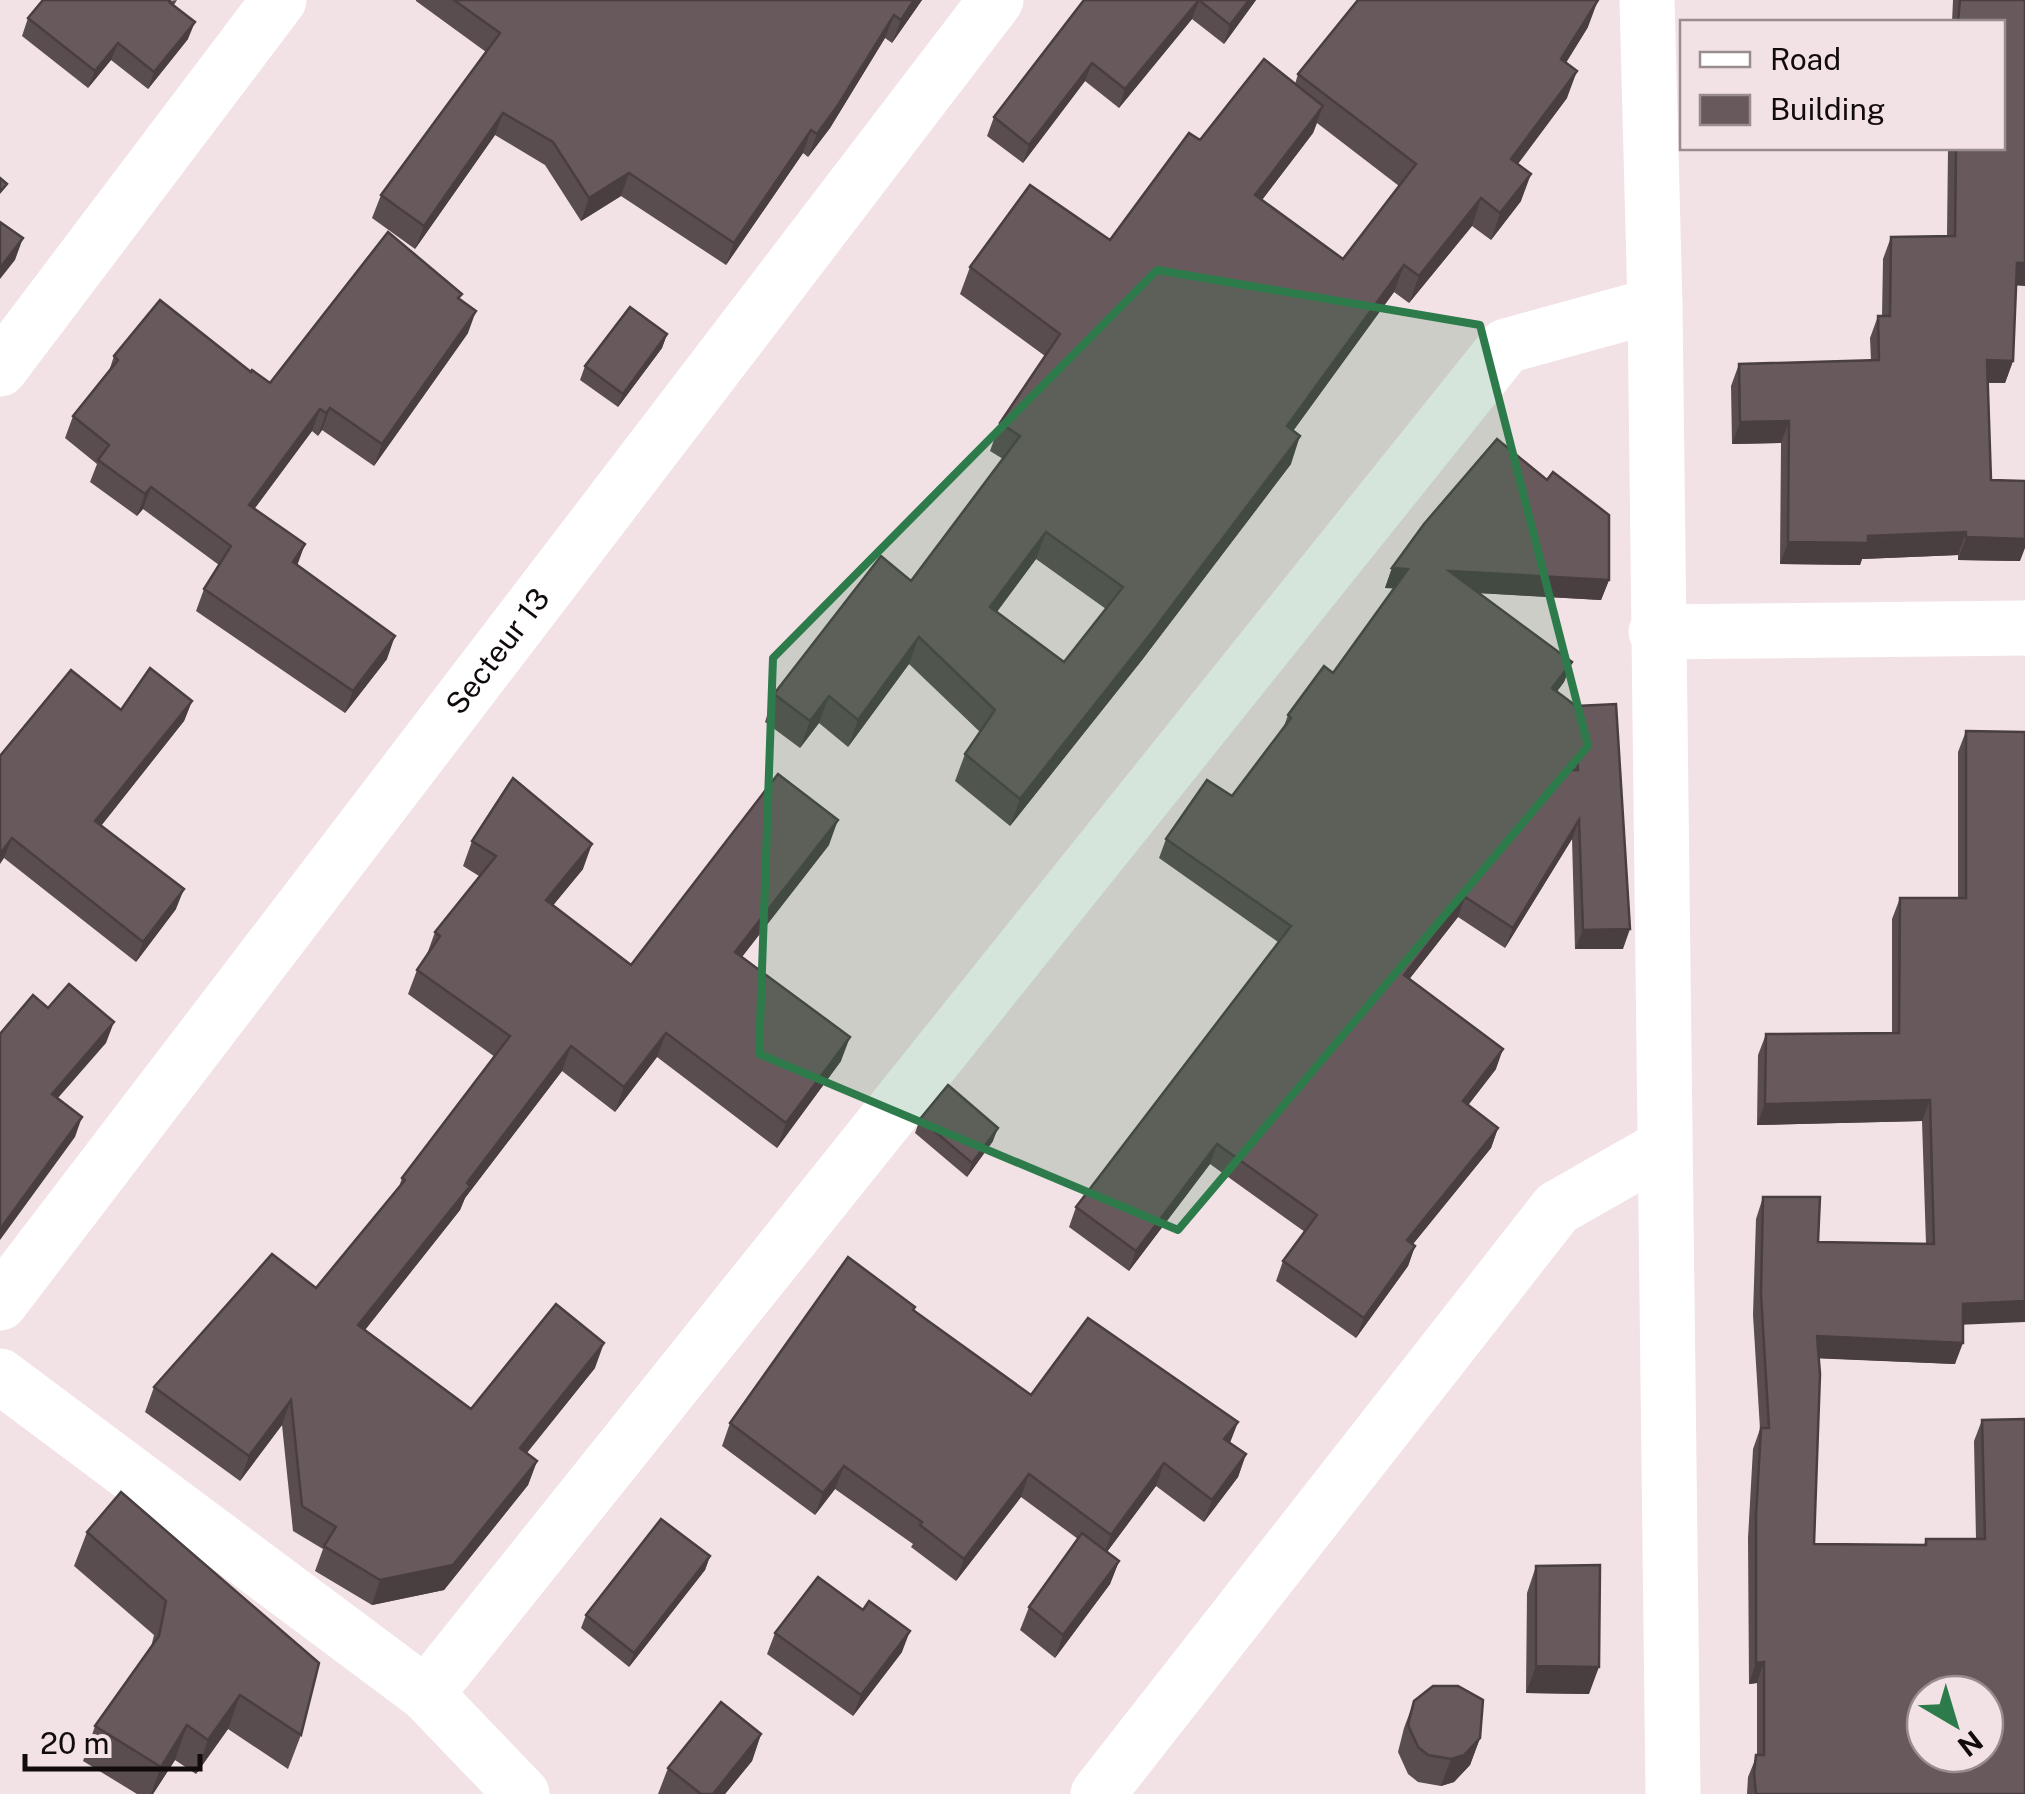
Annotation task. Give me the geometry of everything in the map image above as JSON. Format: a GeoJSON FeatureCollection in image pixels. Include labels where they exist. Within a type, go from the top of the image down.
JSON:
{"type":"FeatureCollection","features":[{"type":"Feature","properties":{"kind":"street"},"geometry":{"type":"LineString","coordinates":[[0,369],[279,0]]}},
{"type":"Feature","properties":{"kind":"street","name":"Secteur 13"},"geometry":{"type":"LineString","coordinates":[[0,1303],[996,0]]}},
{"type":"Feature","properties":{"kind":"street"},"geometry":{"type":"LineString","coordinates":[[1648,0],[1673,1794]]}},
{"type":"Feature","properties":{"kind":"street"},"geometry":{"type":"LineString","coordinates":[[426,1694],[1506,346],[1655,306]]}},
{"type":"Feature","properties":{"kind":"street"},"geometry":{"type":"LineString","coordinates":[[1656,632],[2025,628]]}},
{"type":"Feature","properties":{"kind":"street"},"geometry":{"type":"LineString","coordinates":[[1098,1794],[1557,1208],[1664,1147]]}},
{"type":"Feature","properties":{"kind":"street"},"geometry":{"type":"LineString","coordinates":[[0,1376],[426,1694],[522,1794]]}},
{"type":"Feature","properties":{"kind":"highlighted area"},"geometry":{"type":"Polygon","coordinates":[[[1157,270],[1480,325],[1588,746],[1178,1230],[759,1054],[773,658],[1157,270]]]}},
{"type":"Feature","properties":{"kind":"building"},"geometry":{"type":"Polygon","coordinates":[[[43,0],[170,0],[195,22],[154,72],[118,43],[95,71],[28,18],[43,0]]]}},
{"type":"Feature","properties":{"kind":"building"},"geometry":{"type":"Polygon","coordinates":[[[454,0],[914,0],[901,20],[894,15],[838,105],[817,134],[811,130],[734,243],[629,173],[589,198],[553,142],[503,113],[424,226],[381,195],[500,33],[454,0]]]}},
{"type":"Feature","properties":{"kind":"building"},"geometry":{"type":"Polygon","coordinates":[[[1084,0],[1199,0],[1125,89],[1092,63],[1029,145],[994,117],[1084,0]]]}},
{"type":"Feature","properties":{"kind":"building"},"geometry":{"type":"Polygon","coordinates":[[[1199,0],[1249,0],[1230,25],[1199,0]]]}},
{"type":"Feature","properties":{"kind":"building"},"geometry":{"type":"Polygon","coordinates":[[[1358,0],[1598,0],[1561,59],[1577,71],[1511,159],[1531,174],[1500,213],[1481,198],[1419,276],[1404,265],[1287,426],[1300,436],[1020,799],[965,754],[995,710],[919,637],[858,720],[829,696],[810,721],[774,694],[881,556],[911,581],[1020,436],[1000,423],[1060,334],[970,267],[1030,185],[1110,240],[1189,133],[1200,140],[1264,59],[1323,106],[1255,195],[1343,259],[1416,164],[1298,74],[1358,0]],[[1046,532],[990,607],[1064,662],[1123,587],[1046,532]]]}},
{"type":"Feature","properties":{"kind":"building"},"geometry":{"type":"Polygon","coordinates":[[[1960,0],[2025,0],[2025,263],[2017,263],[2013,361],[1987,360],[1991,480],[2025,481],[2025,539],[1966,537],[1966,532],[1868,536],[1868,543],[1788,542],[1789,421],[1740,422],[1739,364],[1879,360],[1878,316],[1890,316],[1891,237],[1955,236],[1956,150],[2005,150],[2005,20],[1958,20],[1960,0]]]}},
{"type":"Feature","properties":{"kind":"building"},"geometry":{"type":"Polygon","coordinates":[[[0,222],[23,238],[0,268],[0,222]]]}},
{"type":"Feature","properties":{"kind":"building"},"geometry":{"type":"Polygon","coordinates":[[[388,232],[462,294],[458,298],[476,311],[382,444],[330,408],[326,413],[320,409],[249,505],[305,544],[293,562],[395,636],[353,691],[204,589],[231,546],[151,487],[145,494],[98,460],[109,445],[73,416],[118,360],[114,356],[160,300],[270,383],[388,232]]]}},
{"type":"Feature","properties":{"kind":"building"},"geometry":{"type":"Polygon","coordinates":[[[630,307],[667,334],[623,394],[585,366],[630,307]]]}},
{"type":"Feature","properties":{"kind":"building"},"geometry":{"type":"Polygon","coordinates":[[[1497,439],[1547,480],[1553,472],[1609,515],[1609,580],[1449,571],[1572,662],[1552,688],[1576,706],[1616,704],[1630,929],[1583,930],[1579,820],[1513,928],[1465,897],[1404,975],[1503,1049],[1463,1101],[1498,1128],[1407,1240],[1415,1246],[1364,1318],[1283,1261],[1317,1215],[1217,1144],[1136,1251],[1076,1207],[1291,926],[1166,839],[1207,780],[1232,796],[1291,718],[1288,715],[1324,666],[1333,673],[1408,569],[1392,568],[1497,439]],[[1577,756],[1566,770],[1578,770],[1577,756]]]}},
{"type":"Feature","properties":{"kind":"building"},"geometry":{"type":"Polygon","coordinates":[[[150,668],[192,701],[95,821],[184,889],[143,942],[12,838],[0,854],[0,756],[71,670],[121,710],[150,668]]]}},
{"type":"Feature","properties":{"kind":"building"},"geometry":{"type":"Polygon","coordinates":[[[1966,731],[2025,732],[2025,1301],[1963,1304],[1963,1343],[1817,1336],[1820,1374],[1814,1544],[1926,1545],[1926,1539],[1985,1539],[1982,1420],[2025,1419],[2025,1794],[1756,1794],[1756,1755],[1764,1755],[1764,1662],[1756,1663],[1756,1516],[1761,1428],[1769,1428],[1761,1294],[1763,1197],[1820,1197],[1818,1242],[1934,1244],[1930,1100],[1765,1104],[1766,1034],[1899,1033],[1900,898],[1966,898],[1966,731]]]}},
{"type":"Feature","properties":{"kind":"building"},"geometry":{"type":"Polygon","coordinates":[[[778,774],[838,820],[735,952],[850,1037],[786,1123],[666,1033],[624,1087],[571,1046],[467,1183],[470,1186],[358,1325],[471,1409],[556,1304],[604,1343],[520,1448],[537,1461],[453,1565],[380,1580],[324,1546],[336,1527],[302,1506],[291,1400],[249,1456],[154,1387],[272,1254],[316,1288],[405,1180],[402,1178],[510,1036],[417,970],[440,936],[435,932],[496,856],[472,841],[513,778],[592,844],[546,900],[631,965],[778,774]]]}},
{"type":"Feature","properties":{"kind":"building"},"geometry":{"type":"Polygon","coordinates":[[[69,984],[114,1022],[52,1094],[82,1117],[0,1229],[0,1034],[33,995],[48,1008],[69,984]]]}},
{"type":"Feature","properties":{"kind":"building"},"geometry":{"type":"Polygon","coordinates":[[[948,1085],[998,1128],[972,1163],[920,1119],[948,1085]]]}},
{"type":"Feature","properties":{"kind":"building"},"geometry":{"type":"Polygon","coordinates":[[[848,1257],[915,1307],[913,1310],[1031,1395],[1088,1318],[1238,1422],[1224,1439],[1246,1454],[1212,1500],[1164,1463],[1111,1535],[1029,1474],[964,1559],[920,1525],[922,1522],[844,1466],[823,1493],[730,1423],[848,1257]]]}},
{"type":"Feature","properties":{"kind":"building"},"geometry":{"type":"Polygon","coordinates":[[[121,1492],[319,1663],[301,1735],[240,1695],[208,1740],[187,1725],[161,1767],[95,1726],[159,1636],[166,1601],[87,1532],[121,1492]]]}},
{"type":"Feature","properties":{"kind":"building"},"geometry":{"type":"Polygon","coordinates":[[[661,1519],[710,1556],[634,1653],[586,1615],[661,1519]]]}},
{"type":"Feature","properties":{"kind":"building"},"geometry":{"type":"Polygon","coordinates":[[[1082,1533],[1119,1561],[1063,1635],[1029,1607],[1082,1533]]]}},
{"type":"Feature","properties":{"kind":"building"},"geometry":{"type":"Polygon","coordinates":[[[1600,1565],[1599,1667],[1536,1666],[1536,1566],[1600,1565]]]}},
{"type":"Feature","properties":{"kind":"building"},"geometry":{"type":"Polygon","coordinates":[[[818,1577],[863,1610],[869,1601],[910,1631],[861,1695],[775,1633],[818,1577]]]}},
{"type":"Feature","properties":{"kind":"building"},"geometry":{"type":"Polygon","coordinates":[[[1433,1686],[1458,1686],[1483,1700],[1480,1738],[1464,1755],[1451,1759],[1428,1755],[1418,1747],[1408,1725],[1414,1701],[1433,1686]]]}},
{"type":"Feature","properties":{"kind":"building"},"geometry":{"type":"Polygon","coordinates":[[[721,1702],[761,1734],[713,1794],[701,1794],[668,1768],[721,1702]]]}}]}
